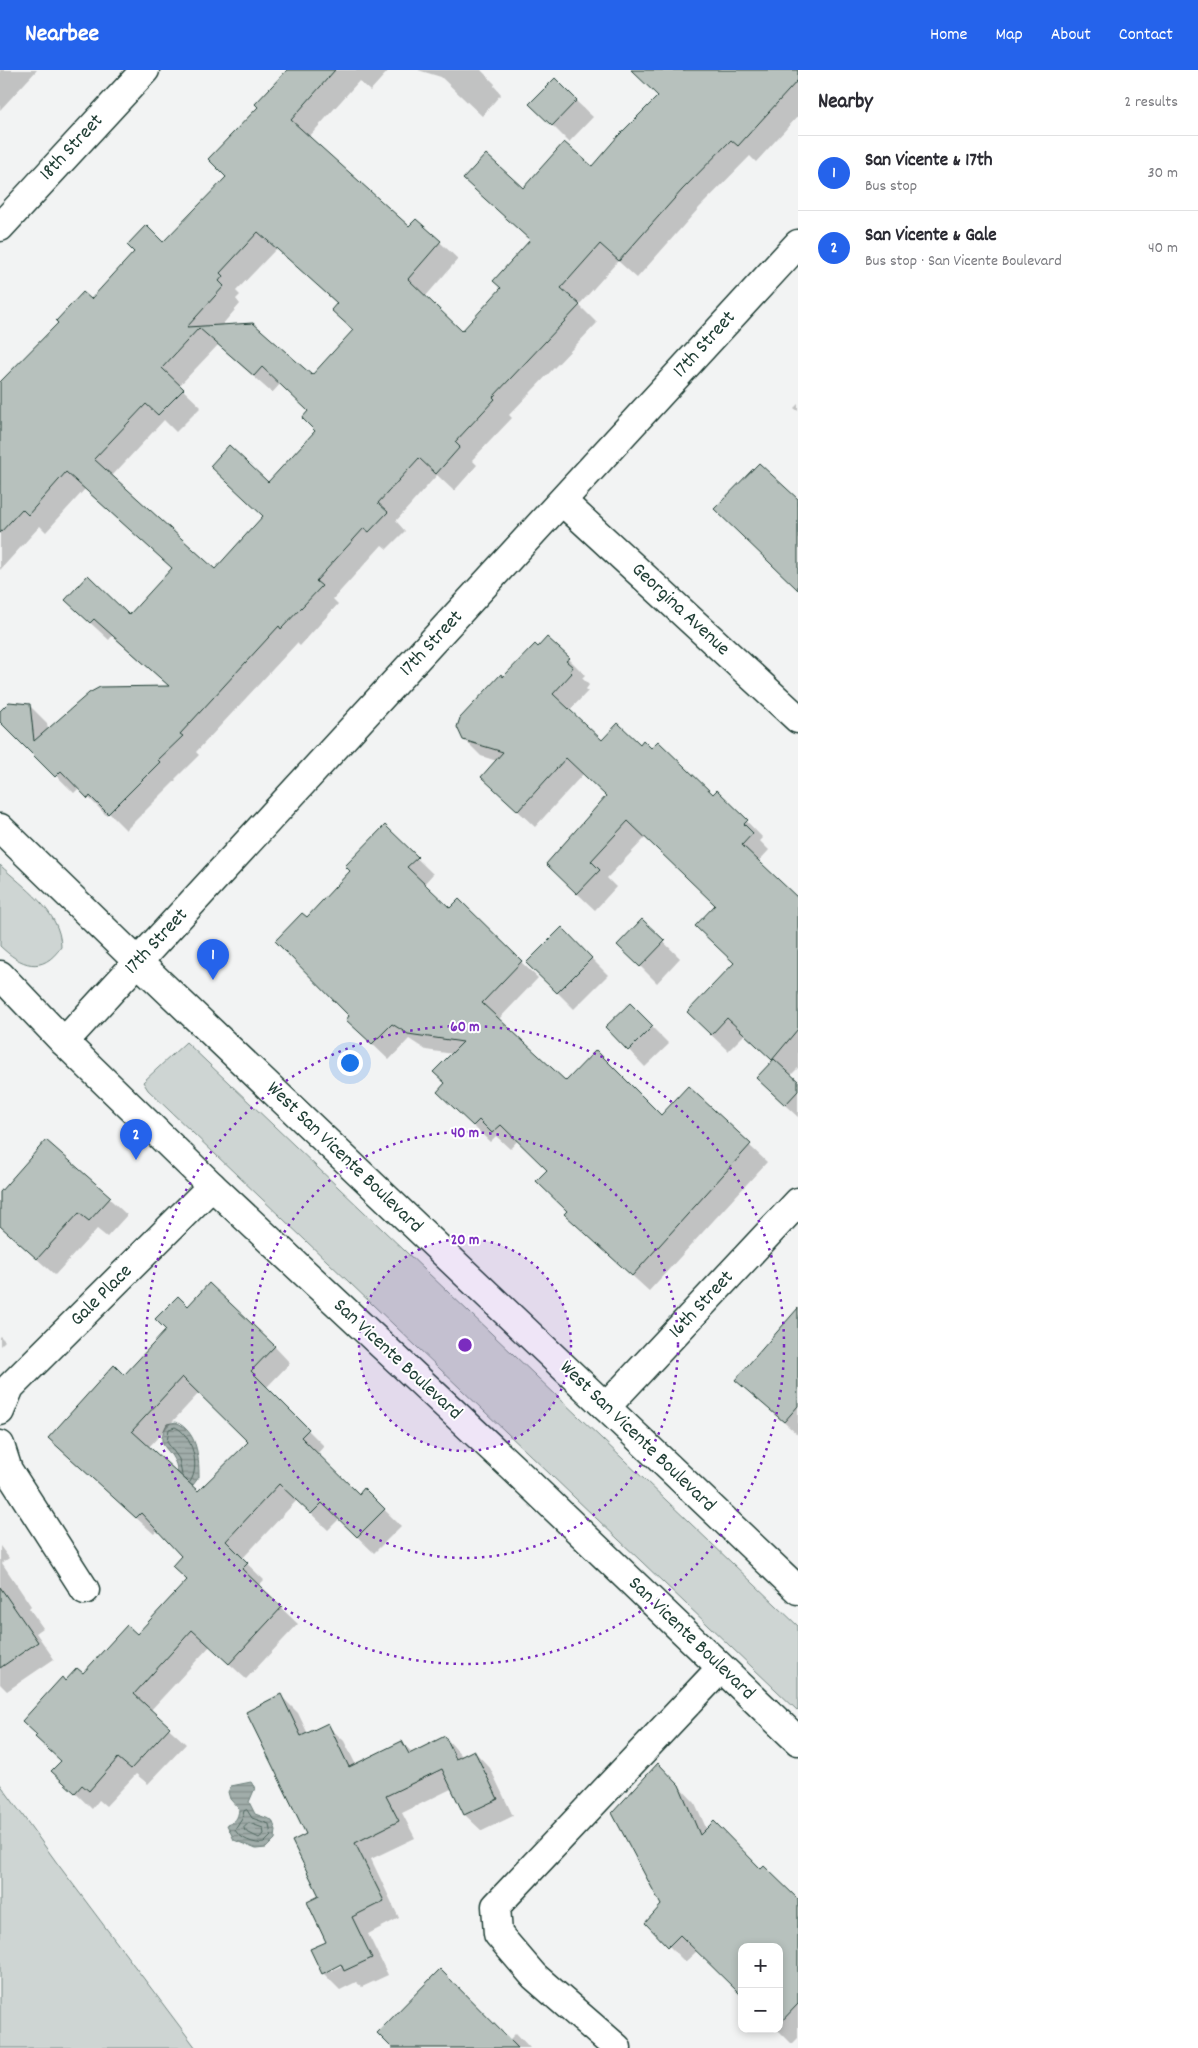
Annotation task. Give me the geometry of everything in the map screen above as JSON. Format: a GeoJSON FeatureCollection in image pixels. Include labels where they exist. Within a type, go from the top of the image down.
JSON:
{"type":"FeatureCollection","features":[{"type":"Feature","properties":{"kind":"street","name":"18th Street"},"geometry":{"type":"LineString","coordinates":[[0,227],[145,70]]}},
{"type":"Feature","properties":{"kind":"street","name":"17th Street"},"geometry":{"type":"LineString","coordinates":[[64,1042],[563,502],[798,244]]}},
{"type":"Feature","properties":{"kind":"street","name":"Georgina Avenue"},"geometry":{"type":"LineString","coordinates":[[563,502],[798,719]]}},
{"type":"Feature","properties":{"kind":"street","name":"West San Vicente Boulevard"},"geometry":{"type":"LineString","coordinates":[[0,828],[138,962],[798,1590]]}},
{"type":"Feature","properties":{"kind":"street","name":"San Vicente Boulevard"},"geometry":{"type":"LineString","coordinates":[[0,975],[64,1042],[212,1186],[506,1462],[798,1741]]}},
{"type":"Feature","properties":{"kind":"street","name":"Gale Place"},"geometry":{"type":"LineString","coordinates":[[0,1411],[10,1388],[212,1186]]}},
{"type":"Feature","properties":{"kind":"street","name":"16th Street"},"geometry":{"type":"LineString","coordinates":[[606,1407],[798,1202]]}},
{"type":"Feature","properties":{"kind":"street"},"geometry":{"type":"LineString","coordinates":[[0,1445],[8,1470],[85,1590]]}},
{"type":"Feature","properties":{"kind":"street"},"geometry":{"type":"LineString","coordinates":[[617,2048],[534,1976],[498,1934],[496,1906],[721,1668]]}},
{"type":"Feature","properties":{"kind":"shaded area"},"geometry":{"type":"Polygon","coordinates":[[[0,865],[39,901],[55,922],[61,947],[54,956],[46,961],[39,964],[24,962],[16,959],[0,946],[0,865]]]}},
{"type":"Feature","properties":{"kind":"shaded area"},"geometry":{"type":"Polygon","coordinates":[[[186,1042],[798,1626],[798,1711],[148,1090],[143,1082],[186,1042]]]}},
{"type":"Feature","properties":{"kind":"shaded area"},"geometry":{"type":"Polygon","coordinates":[[[0,1784],[57,1863],[196,2048],[0,2048],[0,1784]]]}},
{"type":"Feature","properties":{"kind":"water"},"geometry":{"type":"Polygon","coordinates":[[[176,1422],[183,1426],[193,1438],[197,1453],[199,1477],[190,1489],[177,1483],[176,1464],[162,1441],[167,1424],[176,1422]]]}},
{"type":"Feature","properties":{"kind":"water"},"geometry":{"type":"Polygon","coordinates":[[[251,1782],[255,1788],[249,1802],[255,1814],[272,1820],[276,1830],[275,1839],[266,1848],[256,1849],[234,1840],[227,1825],[236,1820],[239,1809],[230,1799],[228,1792],[231,1786],[251,1782]]]}},
{"type":"Feature","properties":{"kind":"building"},"geometry":{"type":"Polygon","coordinates":[[[287,70],[335,70],[291,120],[409,226],[416,219],[441,241],[408,279],[462,331],[501,288],[493,281],[530,240],[463,179],[486,154],[523,188],[564,142],[592,166],[618,136],[658,96],[631,70],[798,70],[798,80],[738,146],[731,140],[682,190],[619,261],[600,244],[561,288],[580,305],[493,397],[495,399],[455,442],[460,447],[436,474],[419,458],[378,503],[388,512],[369,532],[364,528],[316,581],[322,586],[281,629],[279,626],[180,734],[183,736],[158,760],[160,762],[108,814],[90,796],[88,799],[61,771],[55,777],[0,722],[0,711],[9,702],[30,704],[34,741],[89,693],[100,687],[169,686],[94,619],[90,623],[65,600],[88,575],[129,615],[172,568],[66,472],[28,515],[22,509],[0,533],[0,382],[58,323],[56,321],[83,292],[91,299],[134,252],[127,245],[146,225],[163,242],[226,177],[208,159],[258,107],[255,104],[287,70]],[[258,232],[220,273],[223,276],[219,281],[224,286],[187,327],[253,323],[312,375],[353,330],[331,310],[337,303],[258,232]],[[199,328],[162,368],[184,389],[158,415],[146,404],[94,459],[215,569],[263,516],[210,466],[229,445],[268,482],[315,431],[302,418],[308,411],[262,367],[254,376],[199,328]]]}},
{"type":"Feature","properties":{"kind":"building"},"geometry":{"type":"Polygon","coordinates":[[[555,78],[577,100],[552,126],[529,104],[555,78]]]}},
{"type":"Feature","properties":{"kind":"building"},"geometry":{"type":"Polygon","coordinates":[[[759,463],[798,499],[798,590],[714,509],[759,463]]]}},
{"type":"Feature","properties":{"kind":"building"},"geometry":{"type":"Polygon","coordinates":[[[547,637],[570,658],[566,661],[573,667],[570,671],[572,673],[553,694],[602,740],[618,723],[640,744],[643,740],[651,748],[658,741],[713,794],[717,790],[748,820],[744,824],[753,833],[742,845],[798,898],[798,1029],[772,1060],[727,1018],[711,1035],[687,1012],[734,963],[695,926],[715,905],[628,821],[591,861],[600,870],[577,894],[546,864],[606,796],[566,758],[518,811],[481,777],[503,752],[463,740],[457,727],[460,718],[501,674],[503,677],[535,644],[538,647],[547,637]]]}},
{"type":"Feature","properties":{"kind":"building"},"geometry":{"type":"Polygon","coordinates":[[[385,825],[418,857],[407,867],[450,908],[459,899],[522,961],[482,1003],[566,1081],[596,1050],[661,1115],[688,1086],[751,1144],[632,1276],[564,1214],[567,1211],[536,1181],[547,1170],[501,1125],[492,1133],[479,1120],[473,1126],[437,1092],[445,1083],[433,1072],[463,1042],[408,1034],[392,1024],[372,1044],[346,1020],[349,1016],[275,941],[302,913],[307,917],[350,871],[345,866],[385,825]]]}},
{"type":"Feature","properties":{"kind":"building"},"geometry":{"type":"Polygon","coordinates":[[[642,919],[665,941],[640,967],[617,945],[642,919]]]}},
{"type":"Feature","properties":{"kind":"building"},"geometry":{"type":"Polygon","coordinates":[[[562,927],[592,958],[557,993],[526,963],[562,927]]]}},
{"type":"Feature","properties":{"kind":"building"},"geometry":{"type":"Polygon","coordinates":[[[630,1003],[653,1026],[628,1051],[605,1027],[630,1003]]]}},
{"type":"Feature","properties":{"kind":"building"},"geometry":{"type":"Polygon","coordinates":[[[774,1059],[798,1081],[798,1091],[785,1105],[756,1078],[774,1059]]]}},
{"type":"Feature","properties":{"kind":"building"},"geometry":{"type":"Polygon","coordinates":[[[46,1140],[111,1197],[89,1221],[79,1213],[37,1259],[0,1226],[0,1192],[46,1140]]]}},
{"type":"Feature","properties":{"kind":"building"},"geometry":{"type":"Polygon","coordinates":[[[209,1283],[275,1346],[251,1371],[309,1429],[301,1437],[359,1494],[364,1488],[385,1509],[357,1537],[322,1503],[311,1514],[279,1484],[226,1541],[248,1563],[242,1569],[282,1607],[229,1664],[192,1630],[134,1694],[170,1727],[131,1769],[118,1758],[89,1791],[82,1785],[75,1793],[51,1771],[61,1761],[35,1737],[37,1735],[22,1721],[62,1677],[65,1681],[77,1668],[83,1673],[127,1625],[137,1634],[187,1580],[172,1566],[181,1556],[141,1513],[136,1518],[48,1438],[114,1365],[124,1375],[166,1330],[155,1319],[178,1296],[188,1306],[209,1283]],[[182,1377],[132,1431],[198,1491],[248,1442],[182,1377]]]}},
{"type":"Feature","properties":{"kind":"building"},"geometry":{"type":"Polygon","coordinates":[[[798,1308],[798,1406],[784,1422],[735,1380],[798,1308]]]}},
{"type":"Feature","properties":{"kind":"building"},"geometry":{"type":"Polygon","coordinates":[[[0,1587],[38,1642],[0,1668],[0,1587]]]}},
{"type":"Feature","properties":{"kind":"building"},"geometry":{"type":"Polygon","coordinates":[[[281,1694],[301,1736],[328,1723],[349,1767],[402,1741],[409,1754],[445,1736],[456,1759],[474,1750],[498,1799],[464,1815],[442,1769],[386,1796],[399,1821],[355,1843],[384,1901],[352,1917],[372,1958],[344,1971],[341,1964],[322,1974],[310,1949],[326,1942],[307,1902],[319,1896],[292,1841],[306,1834],[246,1712],[281,1694]]]}},
{"type":"Feature","properties":{"kind":"building"},"geometry":{"type":"Polygon","coordinates":[[[658,1763],[679,1785],[700,1835],[714,1821],[761,1869],[764,1866],[798,1899],[798,2004],[783,2020],[783,1943],[738,1943],[738,1992],[680,1935],[668,1947],[645,1923],[661,1905],[612,1813],[658,1763]]]}},
{"type":"Feature","properties":{"kind":"building"},"geometry":{"type":"Polygon","coordinates":[[[440,1969],[518,2048],[392,2048],[377,2033],[440,1969]]]}},
{"type":"Feature","properties":{"kind":"place","name":"San Vicente & 17th"},"geometry":{"type":"Point","coordinates":[213,980]}},
{"type":"Feature","properties":{"kind":"place","name":"San Vicente & Gale"},"geometry":{"type":"Point","coordinates":[136,1160]}}]}
